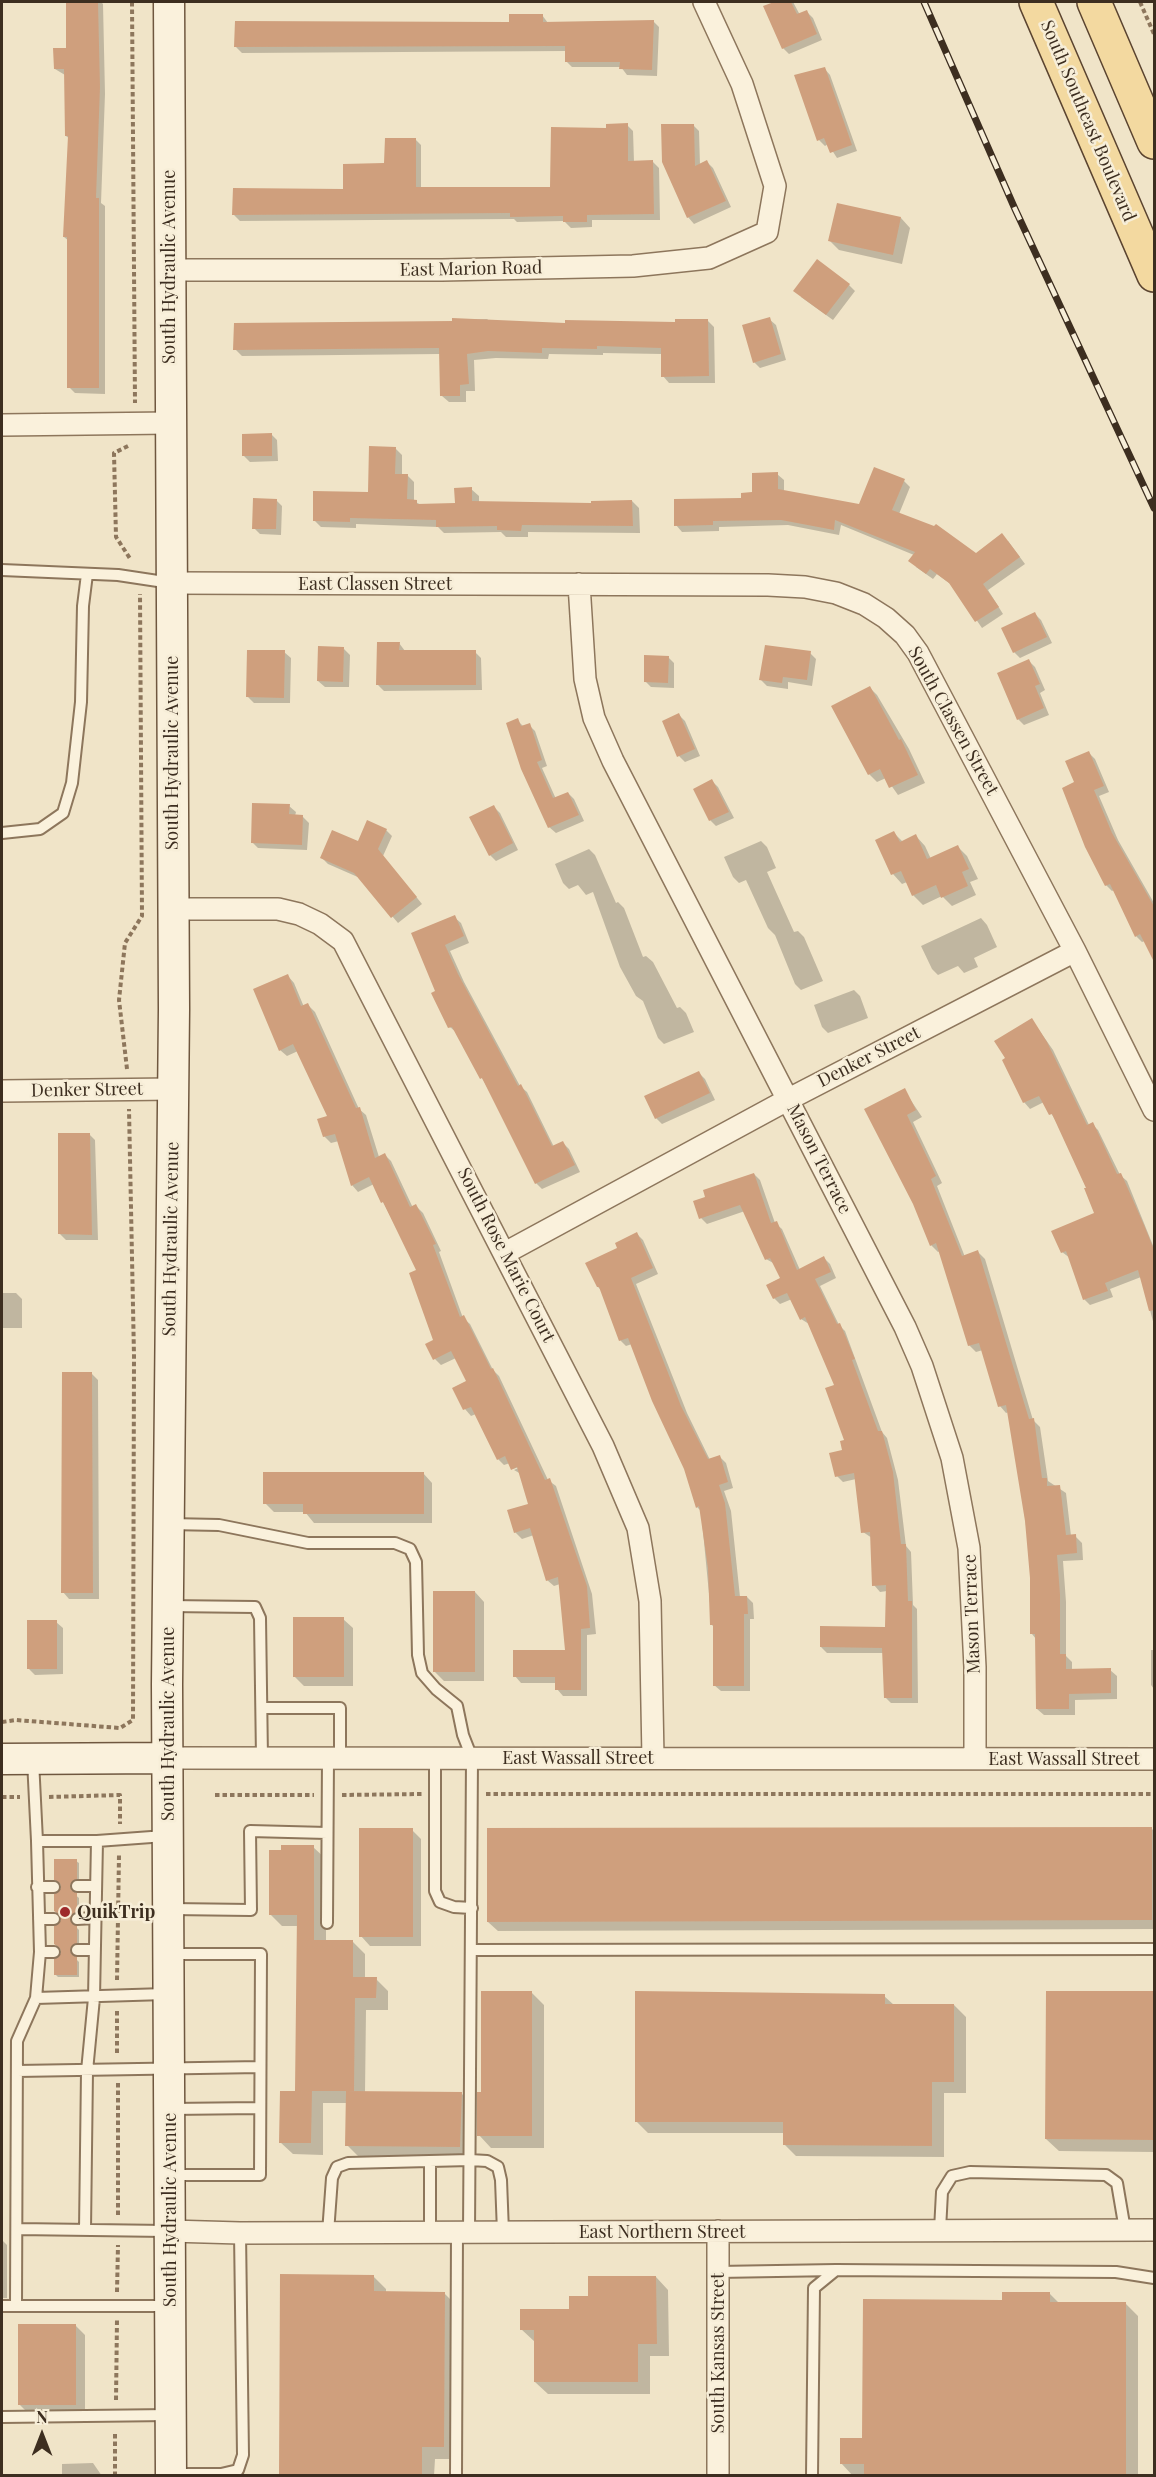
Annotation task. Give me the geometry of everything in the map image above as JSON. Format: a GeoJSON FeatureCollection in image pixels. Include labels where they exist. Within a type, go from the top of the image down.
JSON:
{"type":"FeatureCollection","features":[{"type":"Feature","properties":{"kind":"main road","name":"South Southeast Boulevard"},"geometry":{"type":"LineString","coordinates":[[1036,2],[1155,274]]}},
{"type":"Feature","properties":{"kind":"main road"},"geometry":{"type":"LineString","coordinates":[[1094,2],[1155,142]]}},
{"type":"Feature","properties":{"kind":"street","name":"South Hydraulic Avenue"},"geometry":{"type":"LineString","coordinates":[[169,2],[173,1089],[167,1909],[171,2475]]}},
{"type":"Feature","properties":{"kind":"street","name":"East Marion Road"},"geometry":{"type":"LineString","coordinates":[[169,270],[442,270],[633,266],[709,258],[767,232],[774,186],[742,84],[704,2]]}},
{"type":"Feature","properties":{"kind":"street"},"geometry":{"type":"LineString","coordinates":[[2,424],[170,423]]}},
{"type":"Feature","properties":{"kind":"street","name":"East Classen Street"},"geometry":{"type":"LineString","coordinates":[[171,583],[579,584]]}},
{"type":"Feature","properties":{"kind":"street","name":"South Classen Street"},"geometry":{"type":"LineString","coordinates":[[579,584],[805,586],[836,593],[864,604],[886,618],[905,635],[918,653],[1076,951],[1155,1110]]}},
{"type":"Feature","properties":{"kind":"street","name":"Mason Terrace"},"geometry":{"type":"LineString","coordinates":[[579,584],[585,679],[594,718],[613,761],[789,1099],[905,1327],[922,1366],[952,1458],[969,1548],[975,1667],[975,1758]]}},
{"type":"Feature","properties":{"kind":"street","name":"South Rose Marie Court"},"geometry":{"type":"LineString","coordinates":[[172,909],[278,909],[320,924],[344,941],[603,1446],[638,1528],[650,1601],[653,1758]]}},
{"type":"Feature","properties":{"kind":"street","name":"Denker Street"},"geometry":{"type":"LineString","coordinates":[[505,1253],[789,1099],[1076,951]]}},
{"type":"Feature","properties":{"kind":"street","name":"Denker Street"},"geometry":{"type":"LineString","coordinates":[[2,1091],[173,1089]]}},
{"type":"Feature","properties":{"kind":"street","name":"East Wassall Street"},"geometry":{"type":"LineString","coordinates":[[2,1759],[1155,1759]]}},
{"type":"Feature","properties":{"kind":"street","name":"East Northern Street"},"geometry":{"type":"LineString","coordinates":[[170,2231],[240,2234],[1155,2230]]}},
{"type":"Feature","properties":{"kind":"street","name":"South Kansas Street"},"geometry":{"type":"LineString","coordinates":[[718,2231],[718,2475]]}},
{"type":"Feature","properties":{"kind":"lane"},"geometry":{"type":"LineString","coordinates":[[2,570],[87,574],[171,583]]}},
{"type":"Feature","properties":{"kind":"lane"},"geometry":{"type":"LineString","coordinates":[[2,833],[40,829],[63,813],[72,783],[81,702],[83,606],[87,574]]}},
{"type":"Feature","properties":{"kind":"lane"},"geometry":{"type":"LineString","coordinates":[[169,1524],[219,1525],[308,1543],[395,1543],[410,1549],[416,1562],[418,1655],[422,1673],[436,1689],[458,1706],[463,1735],[472,1758],[470,2160],[463,2232],[456,2475]]}},
{"type":"Feature","properties":{"kind":"lane"},"geometry":{"type":"LineString","coordinates":[[168,1606],[255,1607],[260,1618],[262,1758]]}},
{"type":"Feature","properties":{"kind":"lane"},"geometry":{"type":"LineString","coordinates":[[262,1708],[340,1708],[328,1795],[327,1923]]}},
{"type":"Feature","properties":{"kind":"lane"},"geometry":{"type":"LineString","coordinates":[[16,2306],[17,2041],[36,1998],[40,1952],[33,1758]]}},
{"type":"Feature","properties":{"kind":"lane"},"geometry":{"type":"LineString","coordinates":[[435,1758],[435,1891],[440,1902],[454,1907],[472,1908]]}},
{"type":"Feature","properties":{"kind":"lane"},"geometry":{"type":"LineString","coordinates":[[167,1909],[251,1910],[250,1832],[327,1833]]}},
{"type":"Feature","properties":{"kind":"lane"},"geometry":{"type":"LineString","coordinates":[[37,1841],[97,1841],[168,1835]]}},
{"type":"Feature","properties":{"kind":"lane"},"geometry":{"type":"LineString","coordinates":[[85,2230],[87,2071],[94,1998],[97,1841]]}},
{"type":"Feature","properties":{"kind":"lane"},"geometry":{"type":"LineString","coordinates":[[76,1886],[95,1886]]}},
{"type":"Feature","properties":{"kind":"lane"},"geometry":{"type":"LineString","coordinates":[[38,1887],[54,1887]]}},
{"type":"Feature","properties":{"kind":"lane"},"geometry":{"type":"LineString","coordinates":[[76,1919],[95,1918]]}},
{"type":"Feature","properties":{"kind":"lane"},"geometry":{"type":"LineString","coordinates":[[39,1919],[54,1919]]}},
{"type":"Feature","properties":{"kind":"lane"},"geometry":{"type":"LineString","coordinates":[[472,1950],[1155,1949]]}},
{"type":"Feature","properties":{"kind":"lane"},"geometry":{"type":"LineString","coordinates":[[76,1950],[94,1950]]}},
{"type":"Feature","properties":{"kind":"lane"},"geometry":{"type":"LineString","coordinates":[[40,1952],[54,1952]]}},
{"type":"Feature","properties":{"kind":"lane"},"geometry":{"type":"LineString","coordinates":[[168,1954],[261,1954],[260,2175],[170,2175]]}},
{"type":"Feature","properties":{"kind":"lane"},"geometry":{"type":"LineString","coordinates":[[36,1998],[169,1994]]}},
{"type":"Feature","properties":{"kind":"lane"},"geometry":{"type":"LineString","coordinates":[[17,2071],[260,2067]]}},
{"type":"Feature","properties":{"kind":"lane"},"geometry":{"type":"LineString","coordinates":[[169,2109],[260,2108]]}},
{"type":"Feature","properties":{"kind":"lane"},"geometry":{"type":"LineString","coordinates":[[328,2233],[332,2178],[337,2167],[348,2163],[470,2160],[487,2161],[498,2167],[501,2180],[503,2232]]}},
{"type":"Feature","properties":{"kind":"lane"},"geometry":{"type":"LineString","coordinates":[[430,2161],[430,2233]]}},
{"type":"Feature","properties":{"kind":"lane"},"geometry":{"type":"LineString","coordinates":[[940,2230],[942,2192],[952,2176],[970,2172],[1106,2175],[1117,2183],[1125,2230]]}},
{"type":"Feature","properties":{"kind":"lane"},"geometry":{"type":"LineString","coordinates":[[17,2229],[170,2231]]}},
{"type":"Feature","properties":{"kind":"lane"},"geometry":{"type":"LineString","coordinates":[[171,2475],[238,2473],[243,2455],[240,2234]]}},
{"type":"Feature","properties":{"kind":"lane"},"geometry":{"type":"LineString","coordinates":[[718,2272],[836,2270],[1116,2272],[1155,2278]]}},
{"type":"Feature","properties":{"kind":"lane"},"geometry":{"type":"LineString","coordinates":[[812,2475],[814,2288],[836,2270]]}},
{"type":"Feature","properties":{"kind":"lane"},"geometry":{"type":"LineString","coordinates":[[2,2306],[171,2306]]}},
{"type":"Feature","properties":{"kind":"lane"},"geometry":{"type":"LineString","coordinates":[[2,2416],[171,2415]]}},
{"type":"Feature","properties":{"kind":"path"},"geometry":{"type":"LineString","coordinates":[[2,1722],[16,1720],[120,1728],[133,1720],[134,1356],[128,1089],[118,1000],[125,943],[142,916],[142,602],[132,562],[116,537],[114,453],[133,444],[134,423],[132,2]]}},
{"type":"Feature","properties":{"kind":"path"},"geometry":{"type":"LineString","coordinates":[[1140,2],[1155,34]]}},
{"type":"Feature","properties":{"kind":"path"},"geometry":{"type":"LineString","coordinates":[[215,1795],[435,1794]]}},
{"type":"Feature","properties":{"kind":"path"},"geometry":{"type":"LineString","coordinates":[[472,1794],[1155,1794]]}},
{"type":"Feature","properties":{"kind":"building"},"geometry":{"type":"Polygon","coordinates":[[[66,2],[98,2],[100,87],[96,198],[99,198],[99,388],[67,388],[67,237],[63,237],[68,136],[65,136],[64,69],[54,69],[53,48],[66,48],[66,2]]]}},
{"type":"Feature","properties":{"kind":"building"},"geometry":{"type":"Polygon","coordinates":[[[774,2],[791,2],[797,14],[807,10],[817,34],[782,49],[763,6],[774,2]]]}},
{"type":"Feature","properties":{"kind":"building"},"geometry":{"type":"Polygon","coordinates":[[[509,14],[543,14],[543,22],[654,20],[652,70],[619,69],[620,62],[565,62],[565,46],[234,47],[235,21],[509,22],[509,14]]]}},
{"type":"Feature","properties":{"kind":"building"},"geometry":{"type":"Polygon","coordinates":[[[825,67],[852,145],[830,153],[824,138],[817,141],[794,75],[825,67]]]}},
{"type":"Feature","properties":{"kind":"building"},"geometry":{"type":"Polygon","coordinates":[[[628,123],[628,161],[653,160],[654,214],[587,215],[587,222],[563,222],[563,216],[510,217],[510,213],[232,215],[233,188],[343,189],[343,164],[384,163],[385,138],[416,138],[416,187],[550,187],[551,127],[606,128],[606,124],[628,123]]]}},
{"type":"Feature","properties":{"kind":"building"},"geometry":{"type":"Polygon","coordinates":[[[661,124],[694,124],[695,166],[707,160],[726,201],[687,218],[662,162],[661,124]]]}},
{"type":"Feature","properties":{"kind":"building"},"geometry":{"type":"Polygon","coordinates":[[[837,203],[901,217],[893,255],[828,241],[837,203]]]}},
{"type":"Feature","properties":{"kind":"building"},"geometry":{"type":"Polygon","coordinates":[[[817,259],[850,284],[826,315],[793,291],[817,259]]]}},
{"type":"Feature","properties":{"kind":"building"},"geometry":{"type":"Polygon","coordinates":[[[770,317],[781,354],[753,363],[742,325],[770,317]]]}},
{"type":"Feature","properties":{"kind":"building"},"geometry":{"type":"Polygon","coordinates":[[[452,318],[565,323],[565,320],[675,322],[675,319],[708,319],[709,376],[661,377],[661,348],[597,346],[597,349],[542,348],[542,353],[488,351],[467,354],[469,384],[460,385],[460,396],[440,396],[439,348],[233,350],[234,323],[452,321],[452,318]]]}},
{"type":"Feature","properties":{"kind":"building"},"geometry":{"type":"Polygon","coordinates":[[[272,433],[272,456],[242,456],[242,434],[272,433]]]}},
{"type":"Feature","properties":{"kind":"building"},"geometry":{"type":"Polygon","coordinates":[[[369,446],[396,447],[395,474],[408,474],[407,499],[417,500],[417,504],[455,503],[454,488],[472,487],[472,501],[591,503],[591,501],[632,500],[633,526],[522,525],[521,531],[497,530],[497,526],[436,527],[436,520],[350,518],[350,522],[313,521],[313,491],[368,492],[369,446]]]}},
{"type":"Feature","properties":{"kind":"building"},"geometry":{"type":"Polygon","coordinates":[[[874,467],[905,479],[892,510],[934,526],[936,524],[976,553],[1002,533],[1020,557],[983,584],[999,607],[975,622],[949,583],[930,569],[926,574],[908,561],[915,552],[835,520],[834,530],[781,520],[713,521],[713,525],[674,526],[674,499],[741,498],[741,493],[752,492],[752,473],[778,472],[778,489],[859,504],[874,467]]]}},
{"type":"Feature","properties":{"kind":"building"},"geometry":{"type":"Polygon","coordinates":[[[253,498],[277,499],[276,529],[252,529],[253,498]]]}},
{"type":"Feature","properties":{"kind":"building"},"geometry":{"type":"Polygon","coordinates":[[[1035,612],[1047,637],[1013,653],[1001,628],[1035,612]]]}},
{"type":"Feature","properties":{"kind":"building"},"geometry":{"type":"Polygon","coordinates":[[[377,642],[400,642],[399,650],[476,650],[476,685],[376,685],[377,642]]]}},
{"type":"Feature","properties":{"kind":"building"},"geometry":{"type":"Polygon","coordinates":[[[765,645],[811,651],[807,680],[783,677],[782,683],[759,680],[765,645]]]}},
{"type":"Feature","properties":{"kind":"building"},"geometry":{"type":"Polygon","coordinates":[[[318,646],[344,647],[343,682],[317,681],[318,646]]]}},
{"type":"Feature","properties":{"kind":"building"},"geometry":{"type":"Polygon","coordinates":[[[247,650],[285,650],[284,698],[246,697],[247,650]]]}},
{"type":"Feature","properties":{"kind":"building"},"geometry":{"type":"Polygon","coordinates":[[[644,655],[669,656],[668,683],[644,682],[644,655]]]}},
{"type":"Feature","properties":{"kind":"building"},"geometry":{"type":"Polygon","coordinates":[[[1029,659],[1040,684],[1035,686],[1044,708],[1017,720],[997,673],[1029,659]]]}},
{"type":"Feature","properties":{"kind":"building"},"geometry":{"type":"Polygon","coordinates":[[[870,686],[899,740],[901,739],[918,775],[889,788],[880,769],[868,775],[831,706],[870,686]]]}},
{"type":"Feature","properties":{"kind":"building"},"geometry":{"type":"Polygon","coordinates":[[[679,713],[695,749],[677,757],[662,721],[679,713]]]}},
{"type":"Feature","properties":{"kind":"building"},"geometry":{"type":"Polygon","coordinates":[[[518,718],[521,726],[530,723],[542,760],[537,762],[553,798],[568,792],[579,815],[548,828],[521,769],[506,723],[518,718]]]}},
{"type":"Feature","properties":{"kind":"building"},"geometry":{"type":"Polygon","coordinates":[[[1089,751],[1104,786],[1094,790],[1112,833],[1155,908],[1155,964],[1140,934],[1135,937],[1110,884],[1105,886],[1085,847],[1062,788],[1074,782],[1065,761],[1089,751]]]}},
{"type":"Feature","properties":{"kind":"building"},"geometry":{"type":"Polygon","coordinates":[[[712,779],[729,812],[709,821],[693,789],[712,779]]]}},
{"type":"Feature","properties":{"kind":"building"},"geometry":{"type":"Polygon","coordinates":[[[252,803],[290,804],[289,814],[303,815],[302,845],[251,843],[252,803]]]}},
{"type":"Feature","properties":{"kind":"building"},"geometry":{"type":"Polygon","coordinates":[[[494,805],[513,843],[489,856],[469,817],[494,805]]]}},
{"type":"Feature","properties":{"kind":"building"},"geometry":{"type":"Polygon","coordinates":[[[367,820],[387,829],[378,849],[417,897],[391,918],[354,873],[320,858],[332,830],[358,841],[367,820]]]}},
{"type":"Feature","properties":{"kind":"building"},"geometry":{"type":"Polygon","coordinates":[[[894,831],[900,842],[916,834],[927,859],[958,845],[969,869],[962,872],[968,886],[941,898],[936,885],[912,896],[901,871],[891,875],[875,840],[894,831]]]}},
{"type":"Feature","properties":{"kind":"building"},"geometry":{"type":"Polygon","coordinates":[[[455,915],[464,936],[445,945],[458,974],[518,1086],[521,1084],[552,1146],[563,1141],[575,1165],[535,1184],[482,1078],[480,1079],[452,1027],[448,1028],[431,993],[435,991],[411,933],[455,915]]]}},
{"type":"Feature","properties":{"kind":"building"},"geometry":{"type":"Polygon","coordinates":[[[288,974],[301,1006],[308,1003],[356,1108],[360,1107],[375,1158],[385,1153],[410,1207],[416,1204],[436,1244],[433,1245],[460,1317],[464,1315],[491,1369],[493,1368],[545,1480],[550,1478],[587,1586],[590,1628],[581,1629],[581,1690],[555,1690],[555,1677],[513,1677],[513,1650],[565,1650],[558,1577],[546,1581],[530,1528],[514,1533],[507,1510],[528,1504],[517,1467],[511,1470],[505,1456],[497,1460],[471,1407],[463,1410],[452,1388],[466,1381],[451,1351],[433,1360],[425,1344],[433,1340],[409,1273],[416,1270],[383,1202],[381,1203],[369,1177],[351,1186],[335,1134],[323,1137],[317,1119],[327,1116],[293,1044],[279,1051],[253,989],[288,974]]]}},
{"type":"Feature","properties":{"kind":"building"},"geometry":{"type":"Polygon","coordinates":[[[1032,1018],[1047,1042],[1087,1125],[1093,1122],[1117,1174],[1121,1173],[1144,1225],[1155,1252],[1155,1310],[1149,1311],[1138,1270],[1105,1283],[1108,1291],[1083,1300],[1066,1251],[1061,1253],[1051,1231],[1094,1213],[1084,1188],[1086,1188],[1052,1114],[1049,1115],[1039,1096],[1023,1103],[1002,1060],[1005,1058],[994,1041],[1032,1018]]]}},
{"type":"Feature","properties":{"kind":"building"},"geometry":{"type":"Polygon","coordinates":[[[699,1071],[710,1093],[655,1119],[644,1096],[699,1071]]]}},
{"type":"Feature","properties":{"kind":"building"},"geometry":{"type":"Polygon","coordinates":[[[905,1088],[916,1110],[907,1115],[936,1176],[931,1179],[962,1256],[978,1250],[1029,1419],[1034,1418],[1042,1478],[1047,1478],[1047,1486],[1060,1485],[1066,1535],[1076,1534],[1077,1553],[1057,1555],[1060,1594],[1060,1654],[1066,1654],[1066,1669],[1111,1668],[1111,1693],[1069,1694],[1069,1709],[1036,1709],[1035,1634],[1030,1634],[1030,1578],[1025,1521],[1006,1405],[998,1407],[979,1343],[968,1346],[936,1243],[930,1246],[913,1204],[864,1109],[905,1088]]]}},
{"type":"Feature","properties":{"kind":"building"},"geometry":{"type":"Polygon","coordinates":[[[58,1133],[90,1133],[92,1235],[58,1234],[58,1133]]]}},
{"type":"Feature","properties":{"kind":"building"},"geometry":{"type":"Polygon","coordinates":[[[754,1173],[771,1223],[777,1221],[797,1270],[824,1256],[831,1272],[815,1279],[837,1324],[840,1323],[855,1359],[852,1360],[878,1431],[882,1431],[893,1472],[901,1544],[906,1544],[908,1601],[912,1601],[912,1698],[884,1698],[882,1648],[820,1647],[820,1626],[885,1627],[886,1585],[872,1586],[870,1532],[861,1533],[854,1473],[835,1477],[829,1453],[842,1450],[840,1441],[844,1440],[825,1388],[834,1385],[805,1317],[800,1320],[787,1293],[773,1299],[766,1285],[780,1278],[770,1258],[765,1260],[740,1205],[699,1219],[693,1201],[705,1197],[703,1190],[754,1173]]]}},
{"type":"Feature","properties":{"kind":"building"},"geometry":{"type":"Polygon","coordinates":[[[637,1232],[653,1268],[631,1278],[681,1406],[708,1459],[720,1455],[728,1482],[719,1485],[725,1503],[735,1596],[747,1596],[748,1614],[744,1614],[744,1686],[713,1686],[713,1625],[710,1625],[708,1568],[699,1506],[696,1508],[684,1469],[652,1401],[628,1338],[619,1341],[599,1287],[585,1263],[617,1248],[615,1243],[637,1232]]]}},
{"type":"Feature","properties":{"kind":"building"},"geometry":{"type":"Polygon","coordinates":[[[62,1372],[92,1372],[93,1593],[61,1593],[62,1372]]]}},
{"type":"Feature","properties":{"kind":"building"},"geometry":{"type":"Polygon","coordinates":[[[263,1472],[424,1472],[424,1514],[303,1514],[303,1504],[263,1504],[263,1472]]]}},
{"type":"Feature","properties":{"kind":"building"},"geometry":{"type":"Polygon","coordinates":[[[433,1591],[475,1591],[475,1672],[433,1672],[433,1591]]]}},
{"type":"Feature","properties":{"kind":"building"},"geometry":{"type":"Polygon","coordinates":[[[293,1617],[344,1617],[344,1677],[293,1677],[293,1617]]]}},
{"type":"Feature","properties":{"kind":"building"},"geometry":{"type":"Polygon","coordinates":[[[27,1620],[57,1620],[57,1669],[27,1669],[27,1620]]]}},
{"type":"Feature","properties":{"kind":"building"},"geometry":{"type":"Polygon","coordinates":[[[1152,1827],[1152,1920],[487,1922],[487,1828],[1152,1827]]]}},
{"type":"Feature","properties":{"kind":"building"},"geometry":{"type":"Polygon","coordinates":[[[359,1828],[413,1828],[413,1937],[359,1937],[359,1828]]]}},
{"type":"Feature","properties":{"kind":"building"},"geometry":{"type":"Polygon","coordinates":[[[281,1845],[314,1845],[314,1940],[353,1940],[353,1977],[377,1977],[376,1998],[355,1998],[354,2091],[312,2091],[311,2143],[279,2143],[280,2091],[295,2091],[297,1915],[269,1915],[269,1850],[281,1850],[281,1845]]]}},
{"type":"Feature","properties":{"kind":"building"},"geometry":{"type":"Polygon","coordinates":[[[54,1859],[77,1859],[77,1879],[70,1885],[71,1890],[77,1893],[77,1912],[70,1919],[77,1926],[77,1943],[70,1949],[71,1954],[77,1957],[77,1975],[54,1975],[54,1959],[61,1953],[60,1948],[54,1944],[54,1926],[61,1920],[60,1915],[54,1911],[54,1894],[61,1888],[60,1883],[54,1880],[54,1859]]]}},
{"type":"Feature","properties":{"kind":"building"},"geometry":{"type":"Polygon","coordinates":[[[481,1991],[532,1991],[532,2136],[477,2136],[477,2092],[481,2092],[481,1991]]]}},
{"type":"Feature","properties":{"kind":"building"},"geometry":{"type":"Polygon","coordinates":[[[635,1991],[885,1994],[885,2004],[954,2004],[954,2082],[932,2082],[932,2146],[783,2145],[783,2122],[635,2122],[635,1991]]]}},
{"type":"Feature","properties":{"kind":"building"},"geometry":{"type":"Polygon","coordinates":[[[1046,1991],[1155,1991],[1155,2140],[1045,2139],[1046,1991]]]}},
{"type":"Feature","properties":{"kind":"building"},"geometry":{"type":"Polygon","coordinates":[[[346,2091],[462,2092],[460,2147],[345,2146],[346,2091]]]}},
{"type":"Feature","properties":{"kind":"building"},"geometry":{"type":"Polygon","coordinates":[[[280,2274],[374,2275],[374,2291],[445,2292],[444,2447],[422,2447],[422,2475],[279,2475],[280,2274]]]}},
{"type":"Feature","properties":{"kind":"building"},"geometry":{"type":"Polygon","coordinates":[[[588,2276],[656,2276],[657,2344],[638,2344],[638,2382],[534,2382],[534,2330],[520,2330],[520,2309],[569,2309],[569,2296],[588,2296],[588,2276]]]}},
{"type":"Feature","properties":{"kind":"building"},"geometry":{"type":"Polygon","coordinates":[[[1002,2292],[1050,2292],[1050,2302],[1126,2302],[1126,2475],[864,2475],[864,2464],[840,2464],[840,2438],[862,2438],[863,2299],[1002,2300],[1002,2292]]]}},
{"type":"Feature","properties":{"kind":"building"},"geometry":{"type":"Polygon","coordinates":[[[18,2324],[76,2324],[76,2405],[18,2405],[18,2324]]]}},
{"type":"Feature","properties":{"kind":"railway"},"geometry":{"type":"LineString","coordinates":[[924,2],[1015,209],[1154,508]]}},
{"type":"Feature","properties":{"kind":"place","name":"QuikTrip"},"geometry":{"type":"Point","coordinates":[65,1912]}}]}
